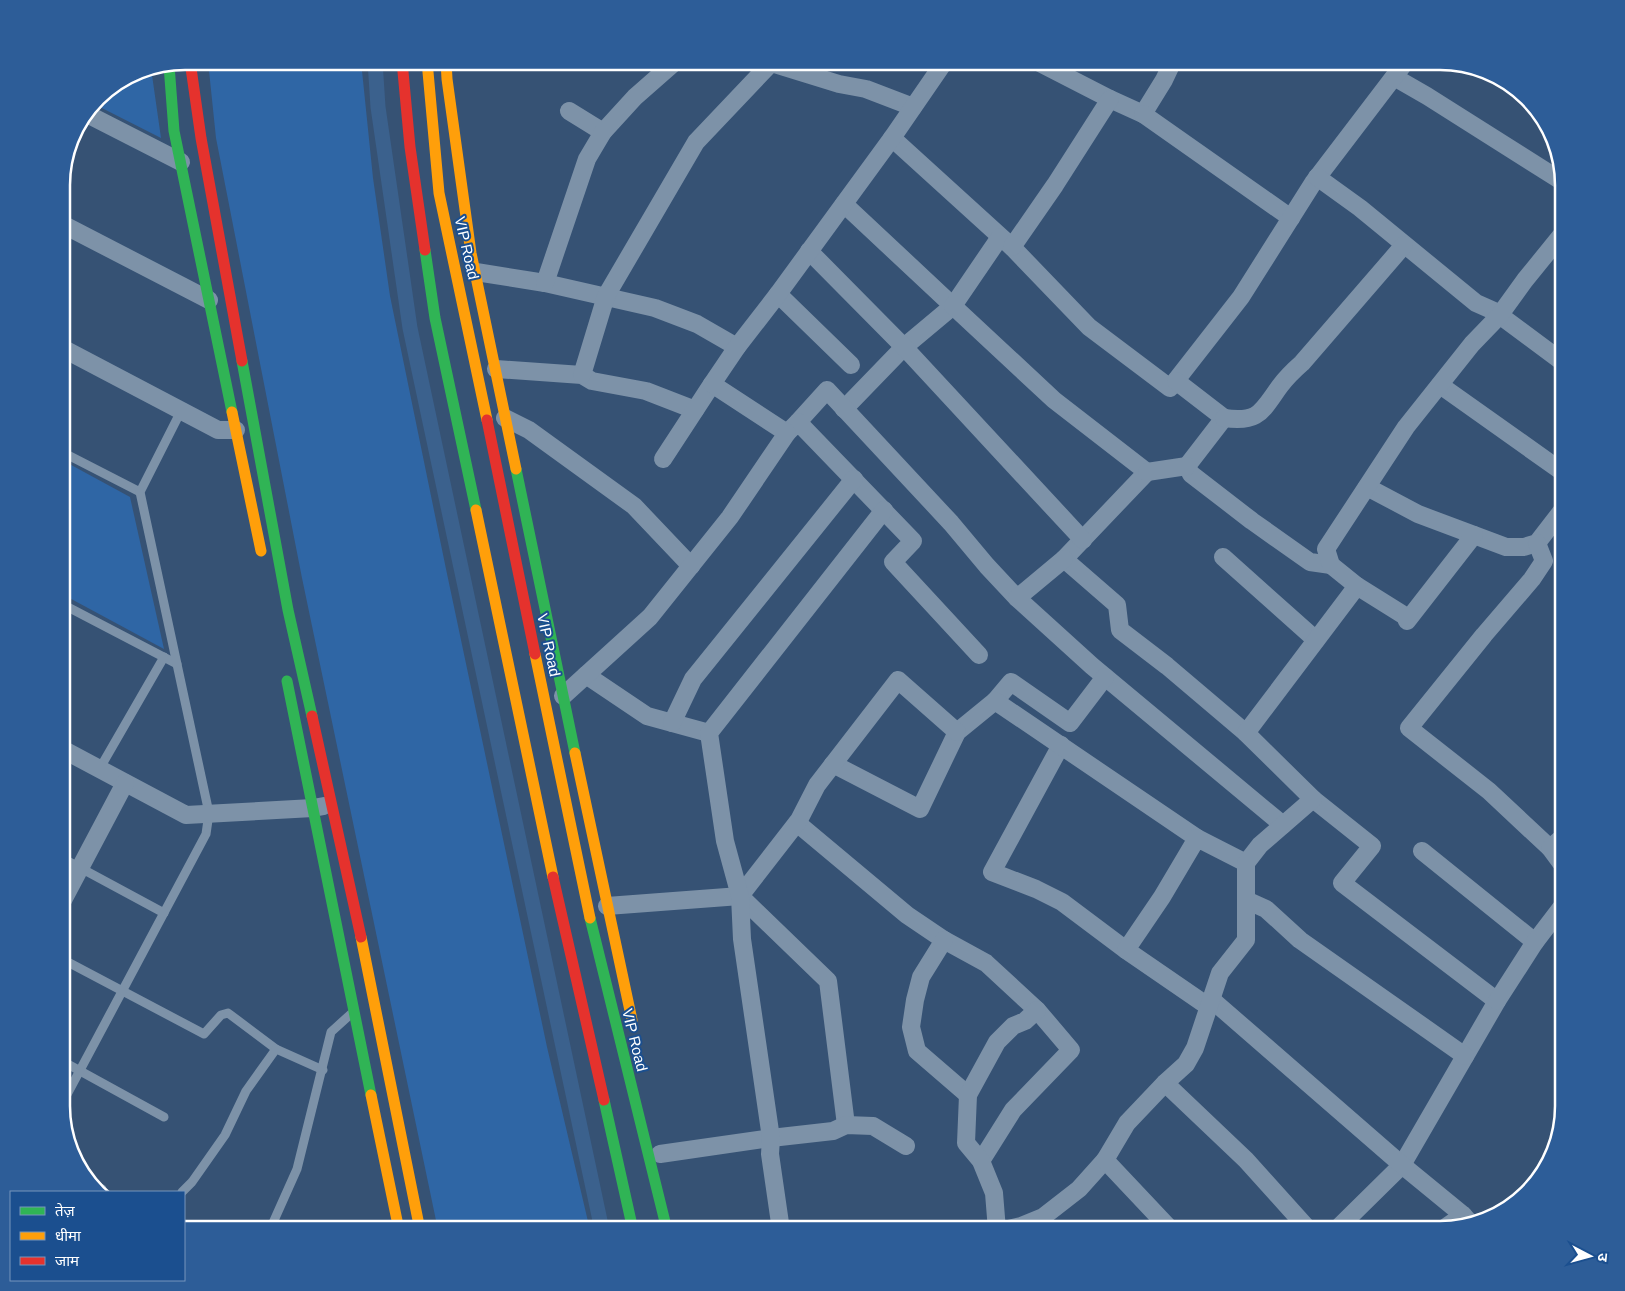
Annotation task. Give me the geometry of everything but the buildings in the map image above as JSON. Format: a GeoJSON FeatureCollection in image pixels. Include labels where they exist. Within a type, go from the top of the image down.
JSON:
{"type":"FeatureCollection","features":[{"type":"Feature","properties":{"kind":"street"},"geometry":{"type":"LineString","coordinates":[[191,70],[201,138],[288,610],[355,907],[418,1221]]}},
{"type":"Feature","properties":{"kind":"street"},"geometry":{"type":"LineString","coordinates":[[403,70],[410,147],[436,318],[551,868],[631,1221]]}},
{"type":"Feature","properties":{"kind":"street","name":"VIP Road"},"geometry":{"type":"LineString","coordinates":[[428,70],[439,193],[591,924],[664,1221]]}},
{"type":"Feature","properties":{"kind":"street","name":"VIP Road"},"geometry":{"type":"LineString","coordinates":[[446,70],[471,253],[634,1030]]}},
{"type":"Feature","properties":{"kind":"street"},"geometry":{"type":"LineString","coordinates":[[545,283],[587,159],[603,132],[635,97],[666,70]]}},
{"type":"Feature","properties":{"kind":"street"},"geometry":{"type":"LineString","coordinates":[[582,375],[606,296],[696,142],[763,70]]}},
{"type":"Feature","properties":{"kind":"street"},"geometry":{"type":"LineString","coordinates":[[795,70],[839,84],[866,89],[913,107]]}},
{"type":"Feature","properties":{"kind":"street"},"geometry":{"type":"LineString","coordinates":[[662,460],[737,348],[892,138],[939,70]]}},
{"type":"Feature","properties":{"kind":"street"},"geometry":{"type":"LineString","coordinates":[[1054,70],[1143,114],[1291,218]]}},
{"type":"Feature","properties":{"kind":"street"},"geometry":{"type":"LineString","coordinates":[[1143,114],[1169,70]]}},
{"type":"Feature","properties":{"kind":"street"},"geometry":{"type":"LineString","coordinates":[[892,138],[1006,242],[1090,327],[1170,388],[1241,296],[1317,177],[1399,70]]}},
{"type":"Feature","properties":{"kind":"street"},"geometry":{"type":"LineString","coordinates":[[169,71],[174,131],[264,565]]}},
{"type":"Feature","properties":{"kind":"street"},"geometry":{"type":"LineString","coordinates":[[1394,77],[1555,177]]}},
{"type":"Feature","properties":{"kind":"street"},"geometry":{"type":"LineString","coordinates":[[844,409],[904,347],[953,306],[1055,184],[1110,99]]}},
{"type":"Feature","properties":{"kind":"street"},"geometry":{"type":"LineString","coordinates":[[569,111],[603,132]]}},
{"type":"Feature","properties":{"kind":"street"},"geometry":{"type":"LineString","coordinates":[[92,117],[181,162]]}},
{"type":"Feature","properties":{"kind":"street"},"geometry":{"type":"LineString","coordinates":[[1317,177],[1360,208],[1476,303],[1494,312],[1555,356]]}},
{"type":"Feature","properties":{"kind":"street"},"geometry":{"type":"LineString","coordinates":[[844,204],[1054,400],[1147,472]]}},
{"type":"Feature","properties":{"kind":"street"},"geometry":{"type":"LineString","coordinates":[[70,228],[209,300]]}},
{"type":"Feature","properties":{"kind":"street"},"geometry":{"type":"LineString","coordinates":[[1474,535],[1408,621],[1404,616],[1357,586],[1331,564],[1326,549],[1406,427],[1472,344],[1499,316],[1555,243]]}},
{"type":"Feature","properties":{"kind":"street"},"geometry":{"type":"LineString","coordinates":[[1176,381],[1224,418],[1240,420],[1260,413],[1290,375],[1404,245]]}},
{"type":"Feature","properties":{"kind":"street"},"geometry":{"type":"LineString","coordinates":[[809,251],[904,347],[1083,540]]}},
{"type":"Feature","properties":{"kind":"street"},"geometry":{"type":"LineString","coordinates":[[476,272],[545,283],[655,308],[697,324],[737,348]]}},
{"type":"Feature","properties":{"kind":"street"},"geometry":{"type":"LineString","coordinates":[[778,294],[851,365]]}},
{"type":"Feature","properties":{"kind":"street"},"geometry":{"type":"LineString","coordinates":[[70,352],[218,430],[236,430]]}},
{"type":"Feature","properties":{"kind":"street"},"geometry":{"type":"LineString","coordinates":[[496,369],[582,375],[592,380],[646,391],[695,410]]}},
{"type":"Feature","properties":{"kind":"street"},"geometry":{"type":"LineString","coordinates":[[712,384],[793,427],[854,479],[913,541],[893,562],[979,655]]}},
{"type":"Feature","properties":{"kind":"street"},"geometry":{"type":"LineString","coordinates":[[1440,385],[1555,466]]}},
{"type":"Feature","properties":{"kind":"street"},"geometry":{"type":"LineString","coordinates":[[563,696],[650,617],[730,517],[793,427],[827,390],[951,523],[1017,598],[1105,677],[1283,825]]}},
{"type":"Feature","properties":{"kind":"street"},"geometry":{"type":"LineString","coordinates":[[506,418],[529,430],[634,506],[691,566]]}},
{"type":"Feature","properties":{"kind":"street"},"geometry":{"type":"LineString","coordinates":[[1017,598],[1064,559],[1147,472],[1187,466],[1224,418]]}},
{"type":"Feature","properties":{"kind":"street"},"geometry":{"type":"LineString","coordinates":[[1187,466],[1192,474],[1252,522],[1310,562],[1331,564]]}},
{"type":"Feature","properties":{"kind":"street"},"geometry":{"type":"LineString","coordinates":[[672,723],[693,679],[854,479]]}},
{"type":"Feature","properties":{"kind":"street"},"geometry":{"type":"LineString","coordinates":[[1367,487],[1418,514],[1506,547],[1524,547],[1537,543],[1555,522]]}},
{"type":"Feature","properties":{"kind":"street"},"geometry":{"type":"LineString","coordinates":[[780,1221],[770,1154],[771,1138],[742,939],[740,896],[725,841],[709,733],[884,510]]}},
{"type":"Feature","properties":{"kind":"street"},"geometry":{"type":"LineString","coordinates":[[1537,543],[1544,561],[1532,580],[1484,635],[1409,728],[1489,791],[1555,855]]}},
{"type":"Feature","properties":{"kind":"street"},"geometry":{"type":"LineString","coordinates":[[1223,557],[1316,640]]}},
{"type":"Feature","properties":{"kind":"street"},"geometry":{"type":"LineString","coordinates":[[1064,559],[1117,605],[1120,630],[1167,666],[1246,733],[1313,799],[1372,846],[1342,883],[1497,1001]]}},
{"type":"Feature","properties":{"kind":"street"},"geometry":{"type":"LineString","coordinates":[[1246,733],[1357,586]]}},
{"type":"Feature","properties":{"kind":"street"},"geometry":{"type":"LineString","coordinates":[[285,672],[397,1221]]}},
{"type":"Feature","properties":{"kind":"street"},"geometry":{"type":"LineString","coordinates":[[586,675],[647,716],[709,733]]}},
{"type":"Feature","properties":{"kind":"street"},"geometry":{"type":"LineString","coordinates":[[834,764],[920,809],[957,732],[995,700],[1011,682],[1070,722],[1105,677]]}},
{"type":"Feature","properties":{"kind":"street"},"geometry":{"type":"LineString","coordinates":[[607,906],[740,896],[797,823],[817,785],[898,680],[957,732]]}},
{"type":"Feature","properties":{"kind":"street"},"geometry":{"type":"LineString","coordinates":[[995,700],[1197,838],[1246,863]]}},
{"type":"Feature","properties":{"kind":"street"},"geometry":{"type":"LineString","coordinates":[[1061,745],[992,872],[1036,889],[1062,902],[1126,950],[1210,1003],[1465,1218]]}},
{"type":"Feature","properties":{"kind":"street"},"geometry":{"type":"LineString","coordinates":[[70,753],[186,815],[313,808],[332,804]]}},
{"type":"Feature","properties":{"kind":"street"},"geometry":{"type":"LineString","coordinates":[[70,887],[125,783]]}},
{"type":"Feature","properties":{"kind":"street"},"geometry":{"type":"LineString","coordinates":[[1033,1221],[1043,1217],[1079,1188],[1105,1160],[1128,1123],[1165,1083],[1186,1064],[1195,1048],[1220,973],[1246,940],[1246,863],[1260,845],[1313,799]]}},
{"type":"Feature","properties":{"kind":"street"},"geometry":{"type":"LineString","coordinates":[[797,823],[907,915],[944,940],[986,963],[1036,1010],[1071,1050],[1013,1110],[981,1161]]}},
{"type":"Feature","properties":{"kind":"street"},"geometry":{"type":"LineString","coordinates":[[1126,950],[1162,897],[1197,838]]}},
{"type":"Feature","properties":{"kind":"street"},"geometry":{"type":"LineString","coordinates":[[1550,848],[1555,844]]}},
{"type":"Feature","properties":{"kind":"street"},"geometry":{"type":"LineString","coordinates":[[1422,851],[1535,942]]}},
{"type":"Feature","properties":{"kind":"street"},"geometry":{"type":"LineString","coordinates":[[740,896],[828,981],[846,1125]]}},
{"type":"Feature","properties":{"kind":"street"},"geometry":{"type":"LineString","coordinates":[[1246,900],[1266,909],[1300,940],[1465,1056]]}},
{"type":"Feature","properties":{"kind":"street"},"geometry":{"type":"LineString","coordinates":[[1345,1221],[1402,1165],[1497,1001],[1535,942],[1555,916]]}},
{"type":"Feature","properties":{"kind":"street"},"geometry":{"type":"LineString","coordinates":[[944,940],[921,978],[911,1027],[917,1052],[968,1095]]}},
{"type":"Feature","properties":{"kind":"street"},"geometry":{"type":"LineString","coordinates":[[996,1221],[994,1193],[981,1161],[966,1143],[968,1095],[997,1042],[1012,1026],[1025,1021],[1036,1010]]}},
{"type":"Feature","properties":{"kind":"street"},"geometry":{"type":"LineString","coordinates":[[1165,1083],[1246,1160],[1301,1221]]}},
{"type":"Feature","properties":{"kind":"street"},"geometry":{"type":"LineString","coordinates":[[674,1221],[659,1150],[833,1131],[846,1125],[873,1126],[906,1146]]}},
{"type":"Feature","properties":{"kind":"street"},"geometry":{"type":"LineString","coordinates":[[1105,1160],[1163,1221]]}},
{"type":"Feature","properties":{"kind":"lane"},"geometry":{"type":"LineString","coordinates":[[70,1088],[206,834],[209,813],[140,492],[181,411]]}},
{"type":"Feature","properties":{"kind":"lane"},"geometry":{"type":"LineString","coordinates":[[70,456],[140,492]]}},
{"type":"Feature","properties":{"kind":"lane"},"geometry":{"type":"LineString","coordinates":[[70,608],[177,664]]}},
{"type":"Feature","properties":{"kind":"lane"},"geometry":{"type":"LineString","coordinates":[[100,768],[164,657]]}},
{"type":"Feature","properties":{"kind":"lane"},"geometry":{"type":"LineString","coordinates":[[70,862],[164,914]]}},
{"type":"Feature","properties":{"kind":"lane"},"geometry":{"type":"LineString","coordinates":[[70,963],[204,1034],[221,1015],[228,1013],[276,1049],[323,1070]]}},
{"type":"Feature","properties":{"kind":"lane"},"geometry":{"type":"LineString","coordinates":[[274,1221],[297,1169],[331,1032],[354,1011]]}},
{"type":"Feature","properties":{"kind":"lane"},"geometry":{"type":"LineString","coordinates":[[183,1191],[192,1182],[225,1135],[246,1090],[276,1049]]}},
{"type":"Feature","properties":{"kind":"lane"},"geometry":{"type":"LineString","coordinates":[[70,1066],[164,1117]]}},
{"type":"Feature","properties":{"kind":"shaded area"},"geometry":{"type":"Polygon","coordinates":[[[209,70],[362,70],[373,178],[390,296],[547,1047],[588,1221],[436,1221],[302,578],[216,138],[209,70]]]}},
{"type":"Feature","properties":{"kind":"shaded area"},"geometry":{"type":"Polygon","coordinates":[[[152,75],[161,138],[101,107],[121,89],[152,75]]]}},
{"type":"Feature","properties":{"kind":"shaded area"},"geometry":{"type":"Polygon","coordinates":[[[70,464],[130,497],[164,649],[70,598],[70,464]]]}},
{"type":"Feature","properties":{"kind":"waterway"},"geometry":{"type":"LineString","coordinates":[[376,70],[378,107],[410,328],[600,1221]]}},
{"type":"Feature","properties":{"kind":"traffic: fast"},"geometry":{"type":"LineString","coordinates":[[169,71],[174,131],[232,412]]}},
{"type":"Feature","properties":{"kind":"traffic: fast"},"geometry":{"type":"LineString","coordinates":[[425,250],[435,318],[476,510]]}},
{"type":"Feature","properties":{"kind":"traffic: fast"},"geometry":{"type":"LineString","coordinates":[[242,361],[288,610],[312,716]]}},
{"type":"Feature","properties":{"kind":"traffic: fast"},"geometry":{"type":"LineString","coordinates":[[516,469],[575,753]]}},
{"type":"Feature","properties":{"kind":"traffic: fast"},"geometry":{"type":"LineString","coordinates":[[287,681],[371,1095]]}},
{"type":"Feature","properties":{"kind":"traffic: fast"},"geometry":{"type":"LineString","coordinates":[[590,918],[665,1221]]}},
{"type":"Feature","properties":{"kind":"traffic: fast"},"geometry":{"type":"LineString","coordinates":[[604,1100],[631,1221]]}},
{"type":"Feature","properties":{"kind":"traffic: slow"},"geometry":{"type":"LineString","coordinates":[[428,70],[439,193],[487,420]]}},
{"type":"Feature","properties":{"kind":"traffic: slow"},"geometry":{"type":"LineString","coordinates":[[446,70],[471,253],[516,469]]}},
{"type":"Feature","properties":{"kind":"traffic: slow"},"geometry":{"type":"LineString","coordinates":[[232,412],[261,551]]}},
{"type":"Feature","properties":{"kind":"traffic: slow"},"geometry":{"type":"LineString","coordinates":[[476,510],[553,877]]}},
{"type":"Feature","properties":{"kind":"traffic: slow"},"geometry":{"type":"LineString","coordinates":[[535,654],[590,918]]}},
{"type":"Feature","properties":{"kind":"traffic: slow"},"geometry":{"type":"LineString","coordinates":[[575,753],[632,1020]]}},
{"type":"Feature","properties":{"kind":"traffic: slow"},"geometry":{"type":"LineString","coordinates":[[361,937],[418,1221]]}},
{"type":"Feature","properties":{"kind":"traffic: slow"},"geometry":{"type":"LineString","coordinates":[[371,1095],[397,1221]]}},
{"type":"Feature","properties":{"kind":"traffic: jam"},"geometry":{"type":"LineString","coordinates":[[191,70],[201,138],[242,361]]}},
{"type":"Feature","properties":{"kind":"traffic: jam"},"geometry":{"type":"LineString","coordinates":[[403,70],[410,147],[425,250]]}},
{"type":"Feature","properties":{"kind":"traffic: jam"},"geometry":{"type":"LineString","coordinates":[[487,420],[535,654]]}},
{"type":"Feature","properties":{"kind":"traffic: jam"},"geometry":{"type":"LineString","coordinates":[[312,716],[361,937]]}},
{"type":"Feature","properties":{"kind":"traffic: jam"},"geometry":{"type":"LineString","coordinates":[[553,877],[604,1100]]}}]}
